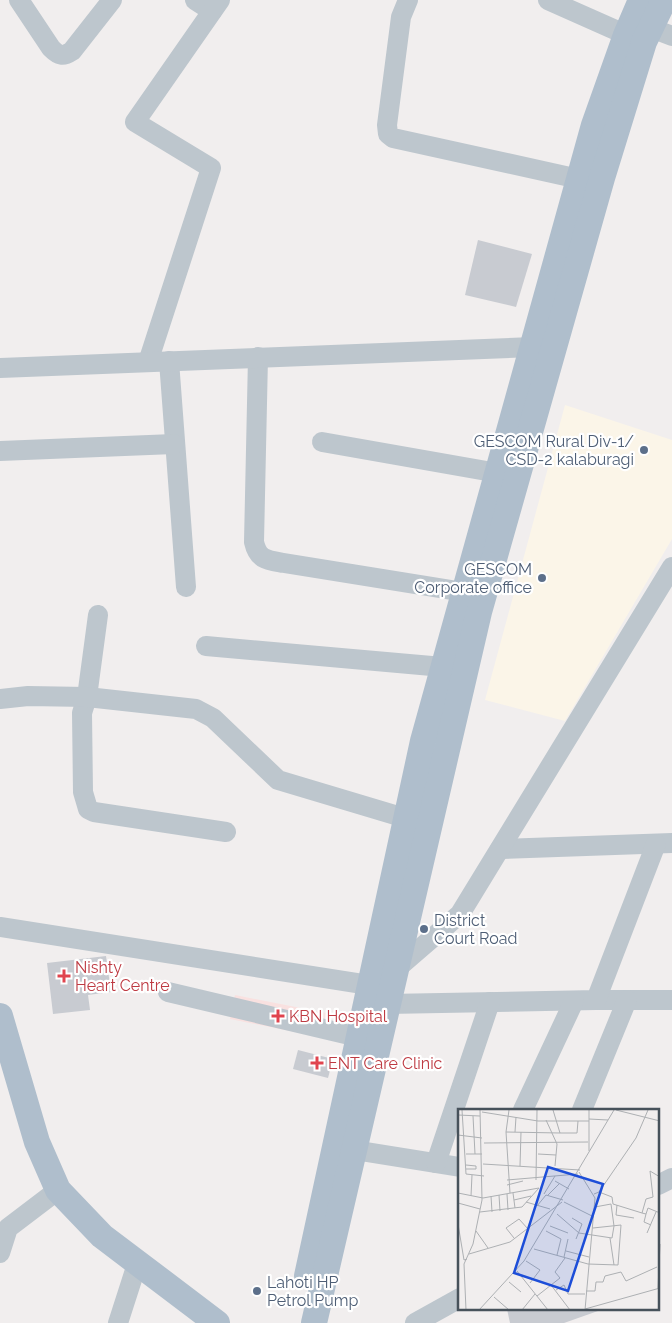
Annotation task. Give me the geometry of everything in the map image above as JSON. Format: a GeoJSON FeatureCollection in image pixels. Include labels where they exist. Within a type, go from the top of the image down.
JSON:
{"type":"FeatureCollection","features":[{"type":"Feature","properties":{"kind":"main road"},"geometry":{"type":"LineString","coordinates":[[296,1323],[405,818],[443,667],[594,125],[648,36],[641,0]]}},
{"type":"Feature","properties":{"kind":"main road"},"geometry":{"type":"LineString","coordinates":[[314,1323],[394,970],[479,612],[602,178],[648,36],[664,0]]}},
{"type":"Feature","properties":{"kind":"main road"},"geometry":{"type":"LineString","coordinates":[[0,1016],[4,1045],[37,1142],[58,1190],[102,1236],[217,1323]]}},
{"type":"Feature","properties":{"kind":"street"},"geometry":{"type":"LineString","coordinates":[[19,0],[51,48],[57,54],[65,56],[72,51],[112,0]]}},
{"type":"Feature","properties":{"kind":"street"},"geometry":{"type":"LineString","coordinates":[[148,362],[211,168],[135,122],[216,6],[195,0]]}},
{"type":"Feature","properties":{"kind":"street"},"geometry":{"type":"LineString","coordinates":[[408,0],[402,17],[387,125],[388,134],[393,138],[579,179]]}},
{"type":"Feature","properties":{"kind":"street"},"geometry":{"type":"LineString","coordinates":[[548,0],[648,36]]}},
{"type":"Feature","properties":{"kind":"street"},"geometry":{"type":"LineString","coordinates":[[0,368],[533,347]]}},
{"type":"Feature","properties":{"kind":"street"},"geometry":{"type":"LineString","coordinates":[[258,357],[254,542],[256,552],[262,559],[464,592]]}},
{"type":"Feature","properties":{"kind":"street"},"geometry":{"type":"LineString","coordinates":[[169,361],[186,587]]}},
{"type":"Feature","properties":{"kind":"street"},"geometry":{"type":"LineString","coordinates":[[322,442],[498,473]]}},
{"type":"Feature","properties":{"kind":"street"},"geometry":{"type":"LineString","coordinates":[[0,451],[174,444]]}},
{"type":"Feature","properties":{"kind":"street"},"geometry":{"type":"LineString","coordinates":[[394,970],[460,914],[672,567]]}},
{"type":"Feature","properties":{"kind":"street"},"geometry":{"type":"LineString","coordinates":[[98,615],[87,697],[82,713],[83,792],[88,809],[94,812],[226,832]]}},
{"type":"Feature","properties":{"kind":"street"},"geometry":{"type":"LineString","coordinates":[[206,646],[443,667]]}},
{"type":"Feature","properties":{"kind":"street"},"geometry":{"type":"LineString","coordinates":[[0,699],[28,696],[87,697],[196,709],[213,718],[278,780],[405,818]]}},
{"type":"Feature","properties":{"kind":"street"},"geometry":{"type":"LineString","coordinates":[[500,849],[664,843],[596,1000]]}},
{"type":"Feature","properties":{"kind":"street"},"geometry":{"type":"LineString","coordinates":[[0,927],[369,985]]}},
{"type":"Feature","properties":{"kind":"street"},"geometry":{"type":"LineString","coordinates":[[168,992],[358,1037]]}},
{"type":"Feature","properties":{"kind":"street"},"geometry":{"type":"LineString","coordinates":[[523,1109],[574,1000]]}},
{"type":"Feature","properties":{"kind":"street"},"geometry":{"type":"LineString","coordinates":[[582,1109],[627,1000]]}},
{"type":"Feature","properties":{"kind":"street"},"geometry":{"type":"LineString","coordinates":[[387,1004],[672,1000]]}},
{"type":"Feature","properties":{"kind":"street"},"geometry":{"type":"LineString","coordinates":[[436,1163],[490,1002]]}},
{"type":"Feature","properties":{"kind":"street"},"geometry":{"type":"LineString","coordinates":[[354,1150],[458,1167]]}},
{"type":"Feature","properties":{"kind":"street"},"geometry":{"type":"LineString","coordinates":[[660,1184],[672,1178]]}},
{"type":"Feature","properties":{"kind":"street"},"geometry":{"type":"LineString","coordinates":[[0,1253],[4,1228],[58,1190]]}},
{"type":"Feature","properties":{"kind":"street"},"geometry":{"type":"LineString","coordinates":[[118,1323],[137,1264]]}},
{"type":"Feature","properties":{"kind":"street"},"geometry":{"type":"LineString","coordinates":[[416,1323],[458,1299]]}},
{"type":"Feature","properties":{"kind":"shaded area"},"geometry":{"type":"Polygon","coordinates":[[[565,405],[672,440],[672,539],[565,721],[485,700],[565,405]]]}},
{"type":"Feature","properties":{"kind":"shaded area","name":"KBN Hospital"},"geometry":{"type":"Polygon","coordinates":[[[235,995],[326,1013],[321,1037],[230,1019],[235,995]]]}},
{"type":"Feature","properties":{"kind":"building"},"geometry":{"type":"Polygon","coordinates":[[[478,240],[532,254],[516,307],[465,295],[478,240]]]}},
{"type":"Feature","properties":{"kind":"building"},"geometry":{"type":"Polygon","coordinates":[[[106,956],[111,992],[88,995],[90,1010],[53,1014],[47,963],[106,956]]]}},
{"type":"Feature","properties":{"kind":"building"},"geometry":{"type":"Polygon","coordinates":[[[298,1050],[333,1059],[328,1078],[293,1069],[298,1050]]]}},
{"type":"Feature","properties":{"kind":"building"},"geometry":{"type":"Polygon","coordinates":[[[507,1310],[598,1310],[564,1323],[510,1323],[507,1310]]]}},
{"type":"Feature","properties":{"kind":"place","name":"GESCOM Rural Div-1/ CSD-2 kalaburagi"},"geometry":{"type":"Point","coordinates":[644,450]}},
{"type":"Feature","properties":{"kind":"place","name":"GESCOM Corporate office"},"geometry":{"type":"Point","coordinates":[542,578]}},
{"type":"Feature","properties":{"kind":"place","name":"District Court Road"},"geometry":{"type":"Point","coordinates":[424,929]}},
{"type":"Feature","properties":{"kind":"place","name":"Nishty Heart Centre"},"geometry":{"type":"Point","coordinates":[64,976]}},
{"type":"Feature","properties":{"kind":"place","name":"KBN Hospital"},"geometry":{"type":"Point","coordinates":[278,1016]}},
{"type":"Feature","properties":{"kind":"place","name":"ENT Care Clinic"},"geometry":{"type":"Point","coordinates":[317,1063]}},
{"type":"Feature","properties":{"kind":"place","name":"Lahoti HP Petrol Pump"},"geometry":{"type":"Point","coordinates":[257,1291]}}]}
